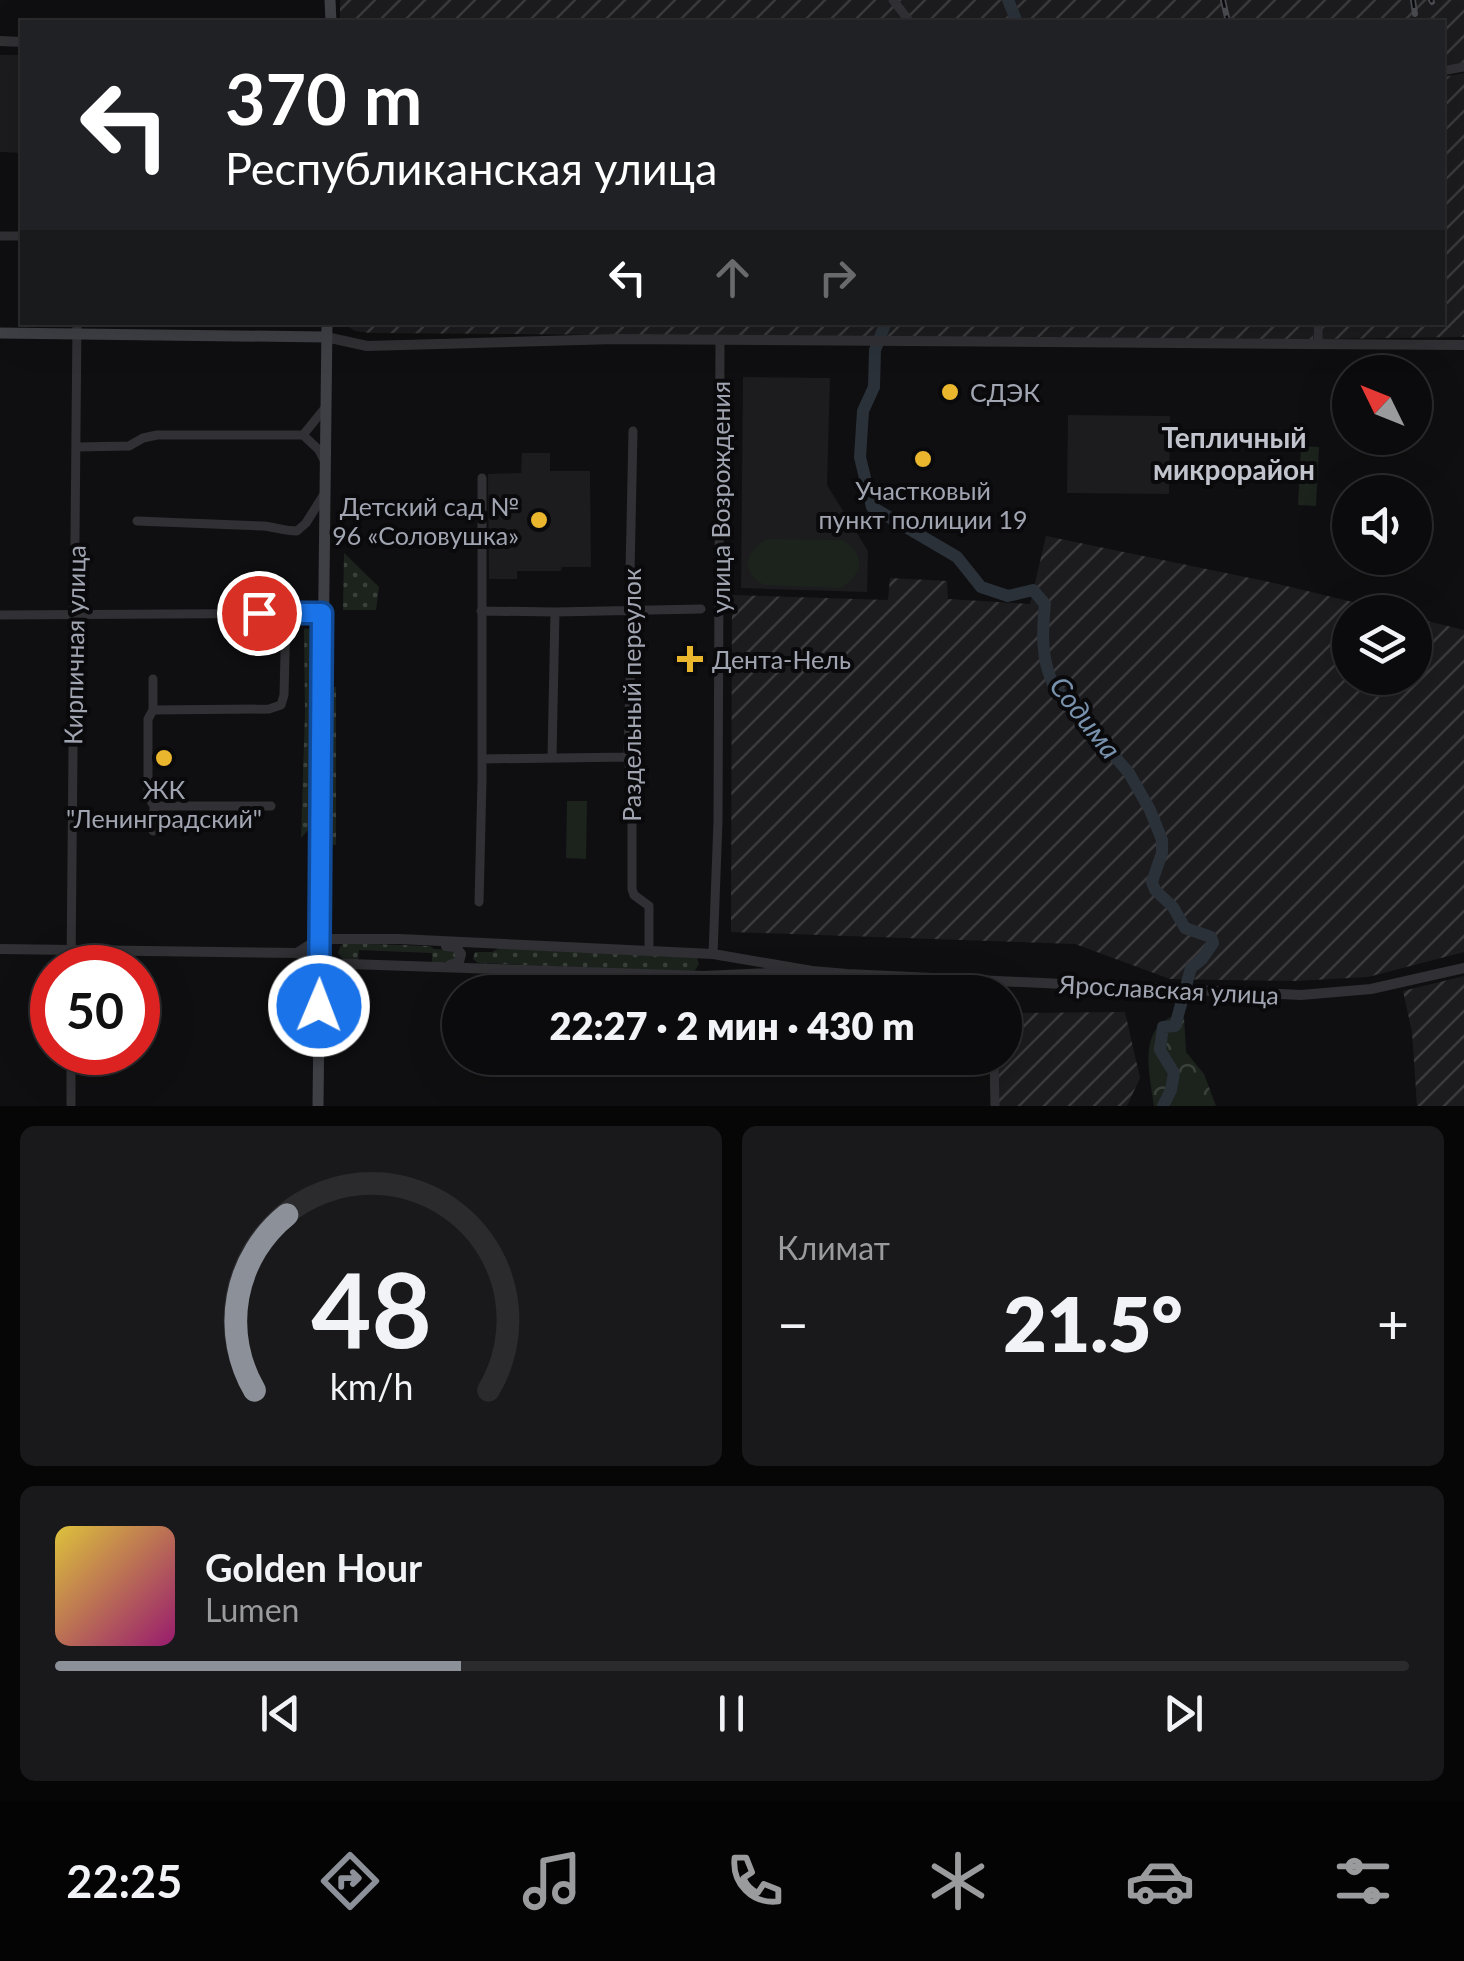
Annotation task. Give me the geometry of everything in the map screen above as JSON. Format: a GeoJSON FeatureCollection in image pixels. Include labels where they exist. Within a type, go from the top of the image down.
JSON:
{"type":"FeatureCollection","features":[{"type":"Feature","properties":{"kind":"main road"},"geometry":{"type":"LineString","coordinates":[[318,1106],[327,325]]}},
{"type":"Feature","properties":{"kind":"main road"},"geometry":{"type":"LineString","coordinates":[[0,333],[78,328],[326,337]]}},
{"type":"Feature","properties":{"kind":"street"},"geometry":{"type":"LineString","coordinates":[[893,0],[908,20]]}},
{"type":"Feature","properties":{"kind":"street"},"geometry":{"type":"LineString","coordinates":[[1318,325],[1318,344]]}},
{"type":"Feature","properties":{"kind":"street","name":"Кирпичная улица"},"geometry":{"type":"LineString","coordinates":[[72,945],[78,328]]}},
{"type":"Feature","properties":{"kind":"street"},"geometry":{"type":"LineString","coordinates":[[326,337],[367,346],[559,340],[1464,345]]}},
{"type":"Feature","properties":{"kind":"street","name":"улица Возрождения"},"geometry":{"type":"LineString","coordinates":[[714,954],[720,340]]}},
{"type":"Feature","properties":{"kind":"street"},"geometry":{"type":"LineString","coordinates":[[303,435],[325,408]]}},
{"type":"Feature","properties":{"kind":"street","name":"Раздельный переулок"},"geometry":{"type":"LineString","coordinates":[[633,431],[628,757],[632,785],[632,889],[649,906],[650,950]]}},
{"type":"Feature","properties":{"kind":"street"},"geometry":{"type":"LineString","coordinates":[[76,448],[129,446],[157,435],[303,435],[324,460]]}},
{"type":"Feature","properties":{"kind":"street"},"geometry":{"type":"LineString","coordinates":[[479,902],[482,478]]}},
{"type":"Feature","properties":{"kind":"street"},"geometry":{"type":"LineString","coordinates":[[137,521],[297,531],[324,493]]}},
{"type":"Feature","properties":{"kind":"street"},"geometry":{"type":"LineString","coordinates":[[481,611],[701,609]]}},
{"type":"Feature","properties":{"kind":"street"},"geometry":{"type":"LineString","coordinates":[[153,710],[269,710],[281,705],[286,612]]}},
{"type":"Feature","properties":{"kind":"street"},"geometry":{"type":"LineString","coordinates":[[552,758],[556,612]]}},
{"type":"Feature","properties":{"kind":"street"},"geometry":{"type":"LineString","coordinates":[[0,616],[322,613]]}},
{"type":"Feature","properties":{"kind":"street"},"geometry":{"type":"LineString","coordinates":[[152,679],[148,796],[154,806],[153,831]]}},
{"type":"Feature","properties":{"kind":"street"},"geometry":{"type":"LineString","coordinates":[[482,758],[628,757]]}},
{"type":"Feature","properties":{"kind":"street"},"geometry":{"type":"LineString","coordinates":[[154,806],[271,806]]}},
{"type":"Feature","properties":{"kind":"street"},"geometry":{"type":"LineString","coordinates":[[297,953],[320,938]]}},
{"type":"Feature","properties":{"kind":"street","name":"Ярославская улица"},"geometry":{"type":"LineString","coordinates":[[320,938],[714,954],[812,971]]}},
{"type":"Feature","properties":{"kind":"street"},"geometry":{"type":"LineString","coordinates":[[434,941],[437,946],[456,947],[461,954],[456,965],[440,968]]}},
{"type":"Feature","properties":{"kind":"street"},"geometry":{"type":"LineString","coordinates":[[496,944],[476,948],[470,958],[474,964],[497,966],[499,970]]}},
{"type":"Feature","properties":{"kind":"street"},"geometry":{"type":"LineString","coordinates":[[0,949],[30,949]]}},
{"type":"Feature","properties":{"kind":"street"},"geometry":{"type":"LineString","coordinates":[[160,951],[297,953],[320,964]]}},
{"type":"Feature","properties":{"kind":"street"},"geometry":{"type":"LineString","coordinates":[[704,975],[712,967],[714,954]]}},
{"type":"Feature","properties":{"kind":"street","name":"Ярославская улица"},"geometry":{"type":"LineString","coordinates":[[320,964],[669,975]]}},
{"type":"Feature","properties":{"kind":"street","name":"Ярославская улица"},"geometry":{"type":"LineString","coordinates":[[1022,982],[1301,995],[1371,989],[1464,968]]}},
{"type":"Feature","properties":{"kind":"street","name":"Ярославская улица"},"geometry":{"type":"LineString","coordinates":[[725,975],[812,971],[892,975]]}},
{"type":"Feature","properties":{"kind":"street"},"geometry":{"type":"LineString","coordinates":[[70,1075],[70,1106]]}},
{"type":"Feature","properties":{"kind":"street"},"geometry":{"type":"LineString","coordinates":[[995,1075],[996,1106]]}},
{"type":"Feature","properties":{"kind":"shaded area"},"geometry":{"type":"Polygon","coordinates":[[[340,0],[1464,0],[1464,63],[1445,67],[1445,20],[340,20],[340,0]]]}},
{"type":"Feature","properties":{"kind":"shaded area"},"geometry":{"type":"Polygon","coordinates":[[[0,55],[20,55],[20,153],[0,152],[0,55]]]}},
{"type":"Feature","properties":{"kind":"shaded area"},"geometry":{"type":"Polygon","coordinates":[[[1464,73],[1464,337],[1322,339],[1321,325],[1445,325],[1445,77],[1464,73]]]}},
{"type":"Feature","properties":{"kind":"shaded area"},"geometry":{"type":"Polygon","coordinates":[[[346,325],[1313,325],[1313,340],[370,333],[346,325]]]}},
{"type":"Feature","properties":{"kind":"shaded area"},"geometry":{"type":"Polygon","coordinates":[[[743,377],[830,378],[827,485],[868,551],[867,592],[741,588],[743,377]]]}},
{"type":"Feature","properties":{"kind":"shaded area"},"geometry":{"type":"Polygon","coordinates":[[[1068,415],[1170,416],[1169,494],[1067,493],[1068,415]]]}},
{"type":"Feature","properties":{"kind":"shaded area","name":"Детский сад № 96 «Соловушка»"},"geometry":{"type":"Polygon","coordinates":[[[522,453],[550,453],[550,471],[590,471],[591,567],[517,571],[517,579],[489,579],[488,474],[521,473],[522,453]]]}},
{"type":"Feature","properties":{"kind":"shaded area"},"geometry":{"type":"Polygon","coordinates":[[[1046,536],[1332,597],[1332,695],[1432,695],[1432,622],[1464,630],[1464,952],[1368,977],[1295,981],[1170,979],[1075,944],[731,932],[732,595],[888,600],[890,578],[947,581],[948,599],[1030,604],[1046,536]]]}},
{"type":"Feature","properties":{"kind":"shaded area"},"geometry":{"type":"Polygon","coordinates":[[[1464,976],[1464,1106],[1417,1106],[1412,1032],[1403,991],[1464,976]]]}},
{"type":"Feature","properties":{"kind":"shaded area"},"geometry":{"type":"Polygon","coordinates":[[[1125,1012],[1140,1078],[1127,1106],[999,1106],[998,1075],[1022,1075],[1022,1013],[1125,1012]]]}},
{"type":"Feature","properties":{"kind":"green space"},"geometry":{"type":"Polygon","coordinates":[[[1301,446],[1319,447],[1316,506],[1298,505],[1301,446]]]}},
{"type":"Feature","properties":{"kind":"green space"},"geometry":{"type":"Polygon","coordinates":[[[767,539],[842,540],[855,552],[858,571],[841,588],[764,585],[751,574],[748,562],[754,549],[767,539]]]}},
{"type":"Feature","properties":{"kind":"green space"},"geometry":{"type":"Polygon","coordinates":[[[344,553],[379,587],[376,610],[343,610],[344,553]]]}},
{"type":"Feature","properties":{"kind":"green space"},"geometry":{"type":"Polygon","coordinates":[[[314,628],[313,825],[301,838],[304,629],[314,628]]]}},
{"type":"Feature","properties":{"kind":"green space"},"geometry":{"type":"Polygon","coordinates":[[[330,687],[336,687],[336,845],[332,845],[328,826],[330,687]]]}},
{"type":"Feature","properties":{"kind":"green space"},"geometry":{"type":"Polygon","coordinates":[[[567,801],[587,801],[586,859],[566,858],[567,801]]]}},
{"type":"Feature","properties":{"kind":"green space"},"geometry":{"type":"Polygon","coordinates":[[[344,943],[430,946],[457,954],[453,962],[432,964],[432,953],[359,950],[358,962],[344,961],[338,953],[344,943]]]}},
{"type":"Feature","properties":{"kind":"green space"},"geometry":{"type":"Polygon","coordinates":[[[499,948],[697,958],[699,964],[694,972],[478,963],[473,959],[475,952],[499,948]]]}},
{"type":"Feature","properties":{"kind":"green space"},"geometry":{"type":"Polygon","coordinates":[[[1171,1017],[1184,1017],[1186,1052],[1204,1074],[1216,1106],[1154,1106],[1150,1045],[1160,1024],[1171,1017]]]}},
{"type":"Feature","properties":{"kind":"waterway","name":"Содима"},"geometry":{"type":"LineString","coordinates":[[1008,0],[1016,20]]}},
{"type":"Feature","properties":{"kind":"waterway","name":"Содима"},"geometry":{"type":"LineString","coordinates":[[885,325],[875,350],[874,387],[863,411],[860,457],[872,507],[957,557],[981,587],[1008,596],[1033,590],[1045,604],[1044,646],[1054,686],[1129,773],[1162,840],[1162,853],[1152,882],[1155,890],[1173,907],[1185,928],[1211,937],[1213,943],[1191,968],[1175,1026],[1163,1027],[1160,1050],[1174,1073],[1163,1106]]}},
{"type":"Feature","properties":{"kind":"railway"},"geometry":{"type":"LineString","coordinates":[[1223,0],[1228,20]]}},
{"type":"Feature","properties":{"kind":"railway"},"geometry":{"type":"LineString","coordinates":[[1413,0],[1415,14]]}},
{"type":"Feature","properties":{"kind":"place","name":"СДЭК"},"geometry":{"type":"Point","coordinates":[950,392]}},
{"type":"Feature","properties":{"kind":"place","name":"Участковый пункт полиции 19"},"geometry":{"type":"Point","coordinates":[923,459]}},
{"type":"Feature","properties":{"kind":"place","name":"Детский сад № 96 «Соловушка»"},"geometry":{"type":"Point","coordinates":[539,520]}},
{"type":"Feature","properties":{"kind":"place","name":"Дента-Нель"},"geometry":{"type":"Point","coordinates":[690,659]}},
{"type":"Feature","properties":{"kind":"place","name":"ЖК \"Ленинградский\""},"geometry":{"type":"Point","coordinates":[164,758]}},
{"type":"Feature","properties":{"kind":"district","name":"Тепличный микрорайон"},"geometry":{"type":"Point","coordinates":[1234,453]}},
{"type":"Feature","properties":{"kind":"route"},"geometry":{"type":"LineString","coordinates":[[259,613],[322,613],[319,1006]]}}]}
